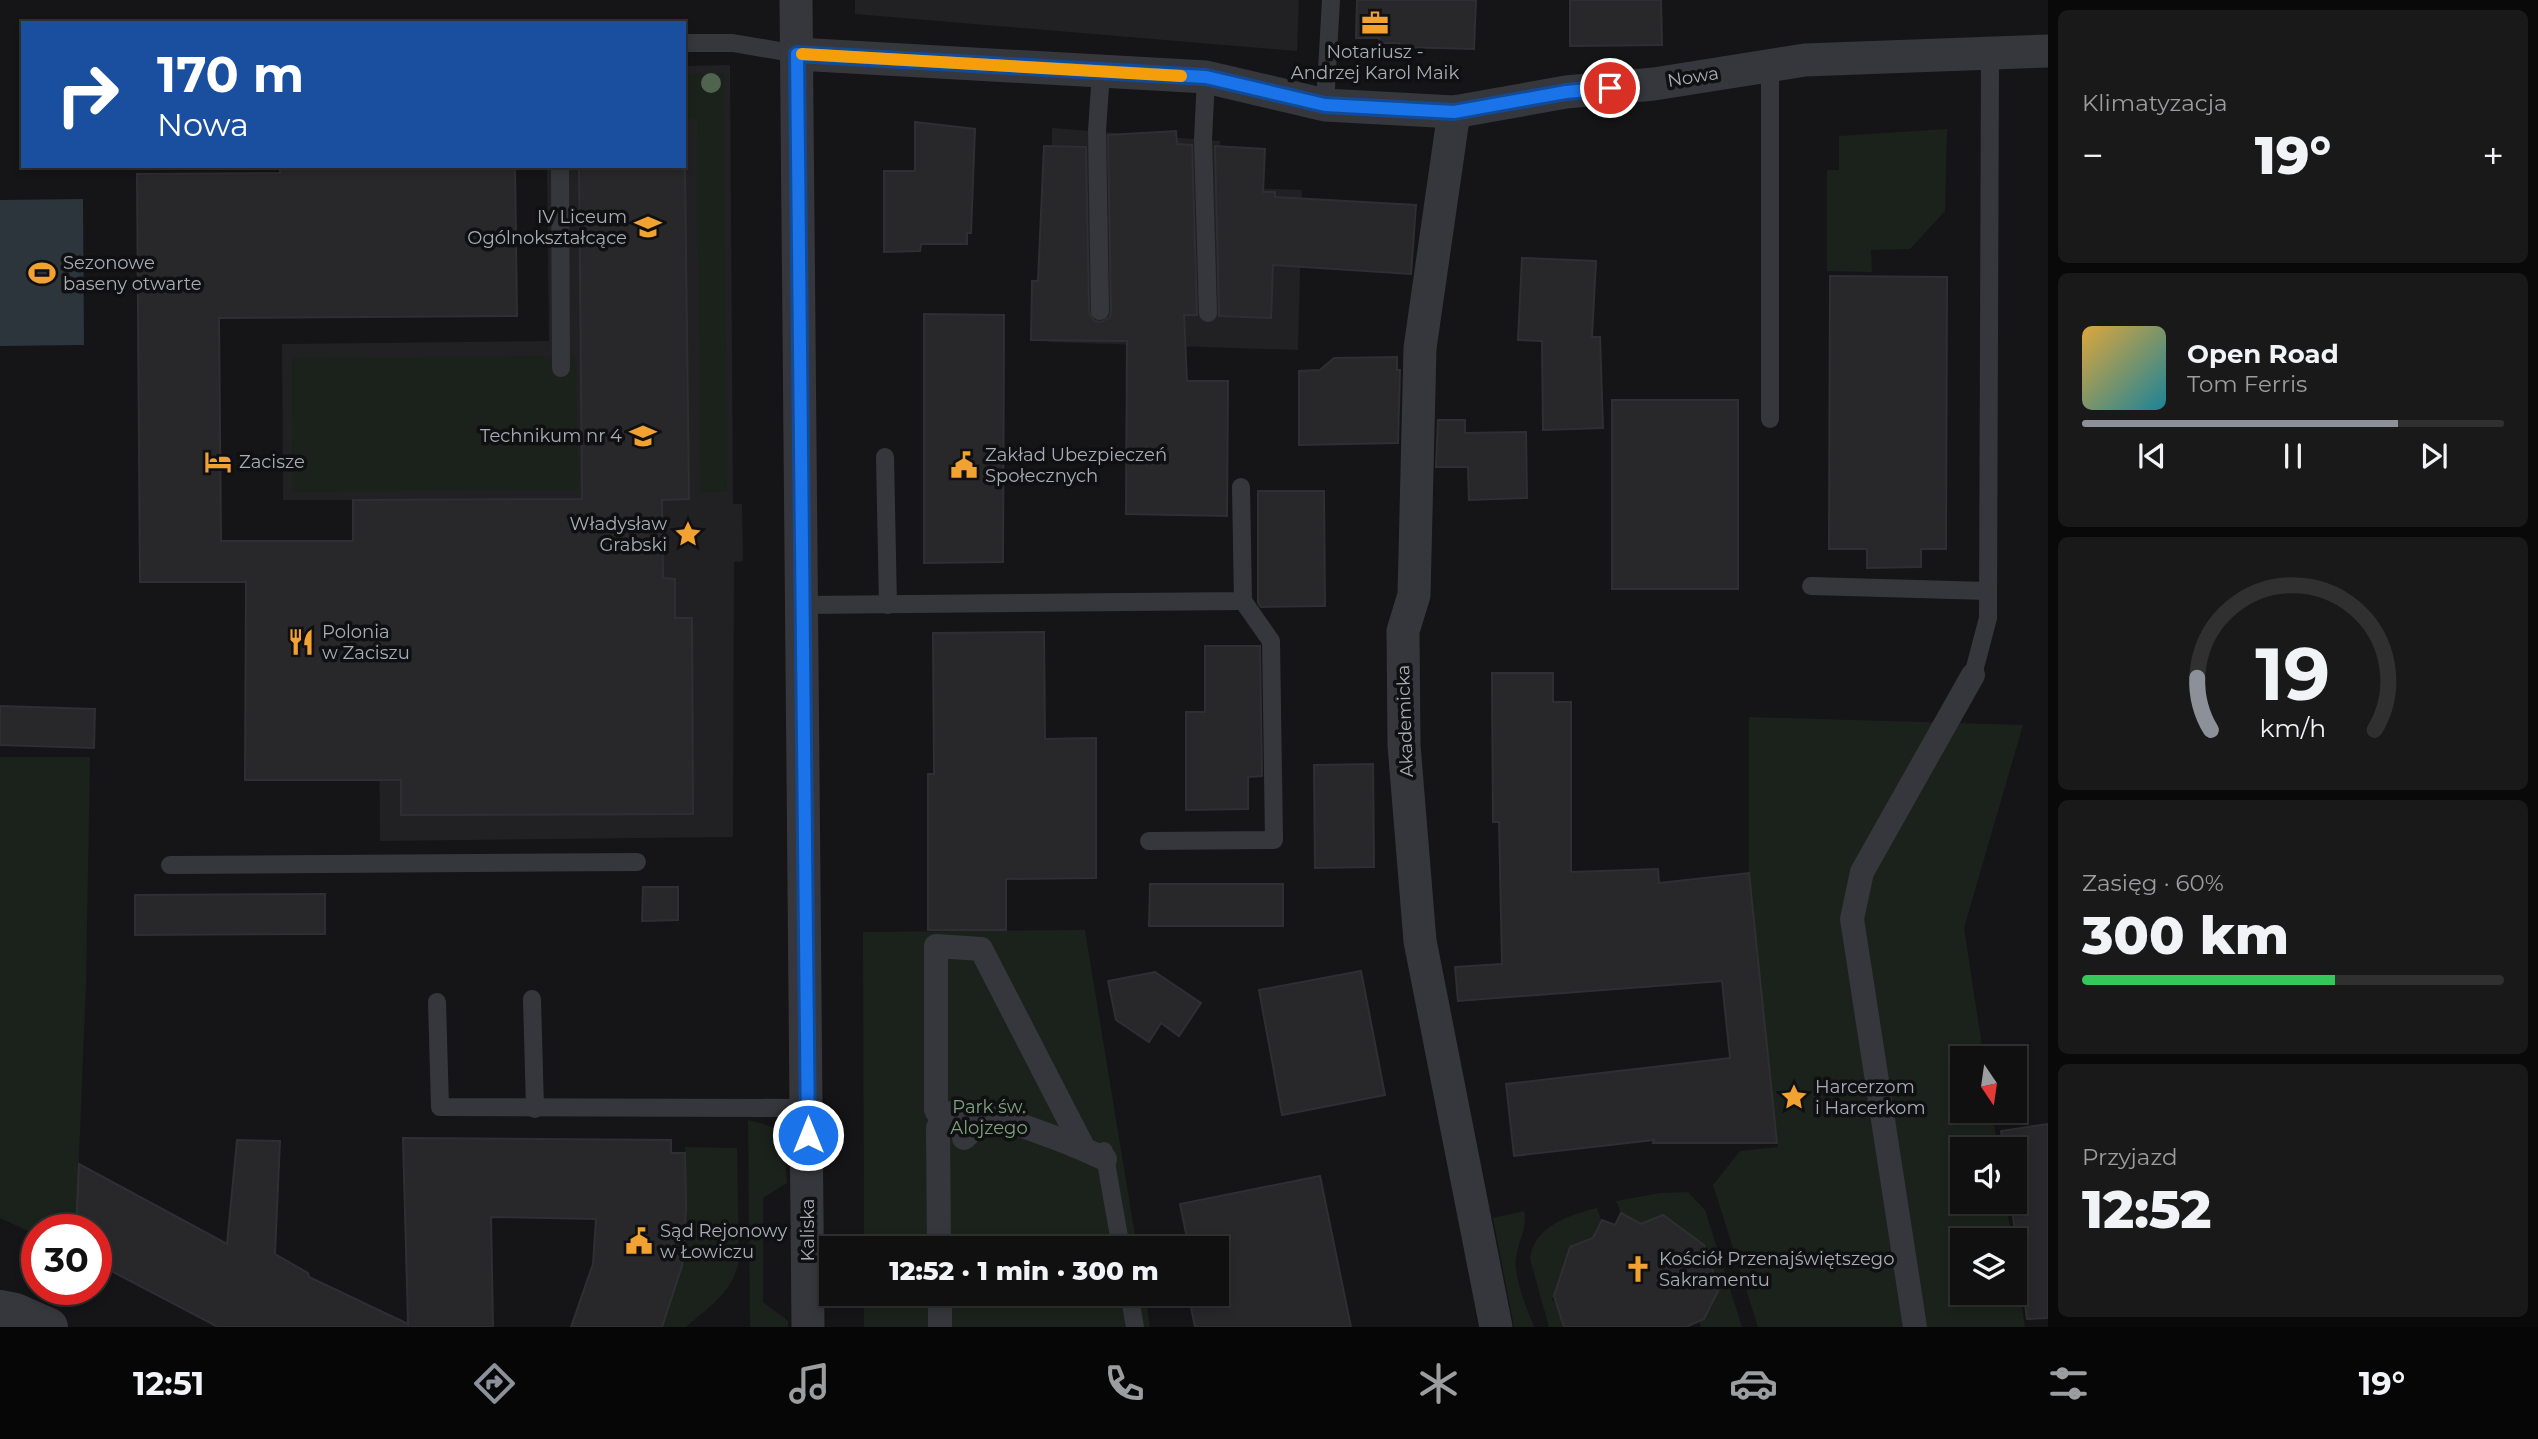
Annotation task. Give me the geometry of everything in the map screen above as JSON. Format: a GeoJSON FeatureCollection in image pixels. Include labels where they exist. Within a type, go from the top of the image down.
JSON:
{"type":"FeatureCollection","features":[{"type":"Feature","properties":{"kind":"street","name":"Kaliska"},"geometry":{"type":"LineString","coordinates":[[796,0],[808,1327]]}},
{"type":"Feature","properties":{"kind":"street","name":"Nowa"},"geometry":{"type":"LineString","coordinates":[[797,54],[1206,77],[1325,105],[1454,112],[1566,92],[1654,83],[1805,60],[2048,51]]}},
{"type":"Feature","properties":{"kind":"street","name":"Akademicka"},"geometry":{"type":"LineString","coordinates":[[1454,112],[1419,362],[1414,594],[1402,631],[1404,745],[1420,942],[1496,1327]]}},
{"type":"Feature","properties":{"kind":"street"},"geometry":{"type":"LineString","coordinates":[[1915,1327],[1852,919],[1862,872],[1973,675]]}},
{"type":"Feature","properties":{"kind":"street"},"geometry":{"type":"LineString","coordinates":[[942,1119],[936,1110],[936,946],[981,948],[1098,1153]]}},
{"type":"Feature","properties":{"kind":"street"},"geometry":{"type":"LineString","coordinates":[[939,1236],[938,1128],[942,1119],[951,1113],[971,1112],[988,1116],[1098,1153]]}},
{"type":"Feature","properties":{"kind":"street"},"geometry":{"type":"LineString","coordinates":[[964,1138],[988,1116]]}},
{"type":"Feature","properties":{"kind":"street"},"geometry":{"type":"LineString","coordinates":[[5,1305],[50,1327]]}},
{"type":"Feature","properties":{"kind":"street"},"geometry":{"type":"LineString","coordinates":[[940,1306],[940,1327]]}},
{"type":"Feature","properties":{"kind":"lane"},"geometry":{"type":"LineString","coordinates":[[1325,105],[1331,0]]}},
{"type":"Feature","properties":{"kind":"lane"},"geometry":{"type":"LineString","coordinates":[[686,43],[733,43],[797,54]]}},
{"type":"Feature","properties":{"kind":"lane"},"geometry":{"type":"LineString","coordinates":[[1973,675],[1988,618],[1990,52]]}},
{"type":"Feature","properties":{"kind":"lane"},"geometry":{"type":"LineString","coordinates":[[1770,65],[1770,419]]}},
{"type":"Feature","properties":{"kind":"lane"},"geometry":{"type":"LineString","coordinates":[[1100,311],[1097,131],[1101,72]]}},
{"type":"Feature","properties":{"kind":"lane"},"geometry":{"type":"LineString","coordinates":[[1206,77],[1203,140],[1208,313]]}},
{"type":"Feature","properties":{"kind":"lane"},"geometry":{"type":"LineString","coordinates":[[560,168],[561,368]]}},
{"type":"Feature","properties":{"kind":"lane"},"geometry":{"type":"LineString","coordinates":[[885,457],[888,605]]}},
{"type":"Feature","properties":{"kind":"lane"},"geometry":{"type":"LineString","coordinates":[[1149,841],[1273,840],[1271,641],[1243,601],[1241,486]]}},
{"type":"Feature","properties":{"kind":"lane"},"geometry":{"type":"LineString","coordinates":[[1811,586],[1988,591]]}},
{"type":"Feature","properties":{"kind":"lane"},"geometry":{"type":"LineString","coordinates":[[803,605],[1243,601]]}},
{"type":"Feature","properties":{"kind":"lane"},"geometry":{"type":"LineString","coordinates":[[170,865],[637,862]]}},
{"type":"Feature","properties":{"kind":"lane"},"geometry":{"type":"LineString","coordinates":[[532,999],[535,1109]]}},
{"type":"Feature","properties":{"kind":"lane"},"geometry":{"type":"LineString","coordinates":[[437,1002],[440,1107],[808,1108]]}},
{"type":"Feature","properties":{"kind":"lane"},"geometry":{"type":"LineString","coordinates":[[1098,1153],[1118,1236]]}},
{"type":"Feature","properties":{"kind":"lane"},"geometry":{"type":"LineString","coordinates":[[1131,1306],[1135,1327]]}},
{"type":"Feature","properties":{"kind":"shaded area"},"geometry":{"type":"Polygon","coordinates":[[[855,0],[1299,0],[1297,51],[855,14],[855,0]]]}},
{"type":"Feature","properties":{"kind":"shaded area"},"geometry":{"type":"Polygon","coordinates":[[[730,65],[733,504],[742,504],[743,561],[734,562],[733,837],[380,841],[378,581],[354,581],[353,500],[283,500],[282,344],[549,341],[547,168],[686,168],[686,66],[730,65]]]}},
{"type":"Feature","properties":{"kind":"shaded area"},"geometry":{"type":"Polygon","coordinates":[[[1052,128],[1220,141],[1220,187],[1302,190],[1298,350],[1049,342],[1052,128]]]}},
{"type":"Feature","properties":{"kind":"shaded area","name":"Sezonowe baseny otwarte"},"geometry":{"type":"Polygon","coordinates":[[[83,199],[84,345],[0,346],[0,200],[83,199]]]}},
{"type":"Feature","properties":{"kind":"green space"},"geometry":{"type":"Polygon","coordinates":[[[724,73],[727,492],[700,492],[697,119],[686,118],[686,74],[724,73]]]}},
{"type":"Feature","properties":{"kind":"green space"},"geometry":{"type":"Polygon","coordinates":[[[1947,129],[1945,211],[1910,249],[1871,250],[1872,272],[1827,271],[1827,170],[1839,170],[1839,136],[1947,129]]]}},
{"type":"Feature","properties":{"kind":"green space"},"geometry":{"type":"Polygon","coordinates":[[[576,356],[578,489],[293,492],[292,358],[576,356]]]}},
{"type":"Feature","properties":{"kind":"green space"},"geometry":{"type":"Polygon","coordinates":[[[1749,717],[2023,725],[1964,928],[1982,1046],[1950,1046],[1950,1124],[1994,1124],[1996,1137],[1950,1137],[1950,1214],[2008,1214],[2010,1228],[1950,1228],[1950,1305],[2021,1305],[2025,1327],[1758,1327],[1713,1185],[1740,1151],[1778,1147],[1749,873],[1749,717]]]}},
{"type":"Feature","properties":{"kind":"green space"},"geometry":{"type":"Polygon","coordinates":[[[0,757],[90,757],[86,983],[77,1214],[21,1214],[21,1228],[0,1218],[0,757]]]}},
{"type":"Feature","properties":{"kind":"green space","name":"Park św. Alojzego"},"geometry":{"type":"Polygon","coordinates":[[[1085,930],[1135,1236],[864,1236],[863,932],[1085,930]]]}},
{"type":"Feature","properties":{"kind":"green space"},"geometry":{"type":"Polygon","coordinates":[[[748,1120],[770,1126],[784,1140],[787,1183],[763,1198],[763,1302],[788,1321],[788,1327],[750,1327],[748,1120]]]}},
{"type":"Feature","properties":{"kind":"green space"},"geometry":{"type":"Polygon","coordinates":[[[685,1147],[737,1148],[739,1261],[725,1291],[703,1313],[686,1327],[662,1327],[682,1266],[686,1209],[685,1147]]]}},
{"type":"Feature","properties":{"kind":"green space"},"geometry":{"type":"Polygon","coordinates":[[[1688,1192],[1705,1210],[1742,1327],[1701,1327],[1699,1321],[1721,1284],[1716,1282],[1707,1253],[1708,1248],[1663,1215],[1660,1220],[1634,1229],[1631,1219],[1621,1213],[1616,1201],[1660,1193],[1688,1192]]]}},
{"type":"Feature","properties":{"kind":"green space"},"geometry":{"type":"Polygon","coordinates":[[[1597,1208],[1601,1220],[1600,1240],[1569,1247],[1567,1252],[1570,1266],[1564,1264],[1565,1270],[1552,1300],[1556,1303],[1564,1327],[1549,1327],[1530,1259],[1533,1248],[1538,1238],[1554,1224],[1597,1208]]]}},
{"type":"Feature","properties":{"kind":"green space"},"geometry":{"type":"Polygon","coordinates":[[[1524,1211],[1516,1269],[1534,1327],[1514,1327],[1493,1218],[1524,1211]]]}},
{"type":"Feature","properties":{"kind":"green space"},"geometry":{"type":"Polygon","coordinates":[[[864,1306],[1147,1306],[1150,1327],[864,1327],[864,1306]]]}},
{"type":"Feature","properties":{"kind":"building"},"geometry":{"type":"Polygon","coordinates":[[[1357,0],[1476,0],[1474,49],[1399,47],[1399,43],[1379,43],[1379,38],[1356,38],[1357,0]]]}},
{"type":"Feature","properties":{"kind":"building"},"geometry":{"type":"Polygon","coordinates":[[[1570,0],[1661,0],[1662,45],[1570,46],[1570,0]]]}},
{"type":"Feature","properties":{"kind":"building"},"geometry":{"type":"Polygon","coordinates":[[[915,122],[975,129],[971,233],[967,233],[967,244],[921,244],[920,251],[884,252],[884,171],[915,171],[915,122]]]}},
{"type":"Feature","properties":{"kind":"building"},"geometry":{"type":"Polygon","coordinates":[[[1176,131],[1177,144],[1192,145],[1197,315],[1184,315],[1187,381],[1228,381],[1227,516],[1126,514],[1127,341],[1031,340],[1032,281],[1038,281],[1044,146],[1086,147],[1089,311],[1094,321],[1101,322],[1110,317],[1111,311],[1108,135],[1176,131]]]}},
{"type":"Feature","properties":{"kind":"building"},"geometry":{"type":"Polygon","coordinates":[[[1215,146],[1265,149],[1263,192],[1275,192],[1275,197],[1416,205],[1411,274],[1273,265],[1271,318],[1219,316],[1215,146]]]}},
{"type":"Feature","properties":{"kind":"building"},"geometry":{"type":"Polygon","coordinates":[[[280,168],[515,168],[517,316],[219,318],[221,541],[353,541],[353,500],[582,499],[579,168],[685,168],[689,499],[662,500],[663,578],[675,579],[675,618],[692,618],[693,814],[401,815],[401,780],[245,780],[246,582],[140,582],[137,174],[280,173],[280,168]]]}},
{"type":"Feature","properties":{"kind":"building"},"geometry":{"type":"Polygon","coordinates":[[[1522,258],[1596,261],[1592,337],[1600,337],[1603,428],[1543,430],[1542,341],[1518,340],[1522,258]]]}},
{"type":"Feature","properties":{"kind":"building"},"geometry":{"type":"Polygon","coordinates":[[[1830,276],[1947,277],[1946,549],[1921,549],[1921,567],[1867,568],[1867,549],[1829,549],[1830,276]]]}},
{"type":"Feature","properties":{"kind":"building","name":"Zakład Ubezpieczeń Społecznych"},"geometry":{"type":"Polygon","coordinates":[[[924,314],[1004,315],[1003,562],[924,563],[924,314]]]}},
{"type":"Feature","properties":{"kind":"building"},"geometry":{"type":"Polygon","coordinates":[[[1397,357],[1397,370],[1400,370],[1398,443],[1299,445],[1299,371],[1320,370],[1334,358],[1397,357]]]}},
{"type":"Feature","properties":{"kind":"building"},"geometry":{"type":"Polygon","coordinates":[[[1612,400],[1738,400],[1738,589],[1612,589],[1612,400]]]}},
{"type":"Feature","properties":{"kind":"building"},"geometry":{"type":"Polygon","coordinates":[[[1438,420],[1465,420],[1465,433],[1526,432],[1527,498],[1469,500],[1468,467],[1436,467],[1438,420]]]}},
{"type":"Feature","properties":{"kind":"building"},"geometry":{"type":"Polygon","coordinates":[[[1258,491],[1324,491],[1325,606],[1261,607],[1258,603],[1258,491]]]}},
{"type":"Feature","properties":{"kind":"building"},"geometry":{"type":"Polygon","coordinates":[[[1044,632],[1045,739],[1096,738],[1096,878],[1006,879],[1006,930],[928,930],[928,774],[934,774],[933,633],[1044,632]]]}},
{"type":"Feature","properties":{"kind":"building"},"geometry":{"type":"Polygon","coordinates":[[[1205,646],[1260,646],[1262,776],[1248,777],[1248,809],[1186,810],[1186,712],[1205,712],[1205,646]]]}},
{"type":"Feature","properties":{"kind":"building"},"geometry":{"type":"Polygon","coordinates":[[[1492,673],[1553,673],[1553,702],[1571,702],[1571,872],[1658,869],[1659,883],[1749,873],[1777,1143],[1653,1143],[1654,1140],[1514,1156],[1506,1084],[1730,1058],[1722,981],[1458,1001],[1455,967],[1502,964],[1499,822],[1493,822],[1492,673]]]}},
{"type":"Feature","properties":{"kind":"building"},"geometry":{"type":"Polygon","coordinates":[[[0,706],[95,709],[94,748],[0,745],[0,706]]]}},
{"type":"Feature","properties":{"kind":"building"},"geometry":{"type":"Polygon","coordinates":[[[1373,764],[1374,867],[1315,868],[1314,765],[1373,764]]]}},
{"type":"Feature","properties":{"kind":"building"},"geometry":{"type":"Polygon","coordinates":[[[1150,884],[1283,884],[1283,926],[1149,926],[1150,884]]]}},
{"type":"Feature","properties":{"kind":"building"},"geometry":{"type":"Polygon","coordinates":[[[643,887],[678,887],[678,920],[642,921],[643,887]]]}},
{"type":"Feature","properties":{"kind":"building"},"geometry":{"type":"Polygon","coordinates":[[[325,894],[325,934],[135,935],[135,895],[325,894]]]}},
{"type":"Feature","properties":{"kind":"building"},"geometry":{"type":"Polygon","coordinates":[[[1361,971],[1385,1095],[1282,1115],[1259,990],[1361,971]]]}},
{"type":"Feature","properties":{"kind":"building"},"geometry":{"type":"Polygon","coordinates":[[[1155,972],[1201,1003],[1179,1036],[1161,1023],[1149,1042],[1116,1020],[1108,981],[1155,972]]]}},
{"type":"Feature","properties":{"kind":"building"},"geometry":{"type":"Polygon","coordinates":[[[2048,1124],[2048,1318],[2027,1319],[2027,1228],[2015,1228],[2013,1214],[2027,1214],[2027,1137],[2002,1137],[2001,1131],[2048,1124]]]}},
{"type":"Feature","properties":{"kind":"building"},"geometry":{"type":"Polygon","coordinates":[[[403,1138],[671,1140],[671,1153],[685,1153],[686,1209],[682,1266],[662,1327],[571,1327],[593,1264],[596,1219],[491,1217],[493,1327],[218,1327],[112,1271],[112,1214],[77,1214],[79,1164],[227,1244],[237,1140],[280,1141],[275,1254],[308,1273],[309,1277],[408,1324],[403,1138]]]}},
{"type":"Feature","properties":{"kind":"building"},"geometry":{"type":"Polygon","coordinates":[[[1320,1176],[1351,1327],[1195,1327],[1191,1306],[1229,1306],[1229,1236],[1187,1236],[1180,1204],[1320,1176]]]}},
{"type":"Feature","properties":{"kind":"building","name":"Kościół Przenajświętszego Sakramentu"},"geometry":{"type":"Polygon","coordinates":[[[1621,1213],[1641,1224],[1663,1215],[1704,1245],[1719,1289],[1704,1319],[1686,1327],[1564,1327],[1554,1296],[1570,1247],[1593,1238],[1602,1220],[1615,1225],[1621,1213]]]}},
{"type":"Feature","properties":{"kind":"slow traffic"},"geometry":{"type":"LineString","coordinates":[[802,54],[1181,76]]}},
{"type":"Feature","properties":{"kind":"place","name":"Notariusz - Andrzej Karol Maik"},"geometry":{"type":"Point","coordinates":[1375,23]}},
{"type":"Feature","properties":{"kind":"place","name":"IV Liceum Ogólnokształcące"},"geometry":{"type":"Point","coordinates":[648,227]}},
{"type":"Feature","properties":{"kind":"place","name":"Sezonowe baseny otwarte"},"geometry":{"type":"Point","coordinates":[42,273]}},
{"type":"Feature","properties":{"kind":"place","name":"Technikum nr 4"},"geometry":{"type":"Point","coordinates":[643,436]}},
{"type":"Feature","properties":{"kind":"place","name":"Zacisze"},"geometry":{"type":"Point","coordinates":[218,462]}},
{"type":"Feature","properties":{"kind":"place","name":"Zakład Ubezpieczeń Społecznych"},"geometry":{"type":"Point","coordinates":[964,465]}},
{"type":"Feature","properties":{"kind":"place","name":"Władysław Grabski"},"geometry":{"type":"Point","coordinates":[688,534]}},
{"type":"Feature","properties":{"kind":"place","name":"Polonia w Zaciszu"},"geometry":{"type":"Point","coordinates":[301,642]}},
{"type":"Feature","properties":{"kind":"place","name":"Harcerzom i Harcerkom"},"geometry":{"type":"Point","coordinates":[1794,1097]}},
{"type":"Feature","properties":{"kind":"place","name":"Sąd Rejonowy w Łowiczu"},"geometry":{"type":"Point","coordinates":[639,1241]}},
{"type":"Feature","properties":{"kind":"place","name":"Kościół Przenajświętszego Sakramentu"},"geometry":{"type":"Point","coordinates":[1638,1269]}},
{"type":"Feature","properties":{"kind":"route"},"geometry":{"type":"LineString","coordinates":[[808,1135],[797,54],[1206,77],[1325,105],[1454,112],[1566,92],[1610,88]]}}]}
